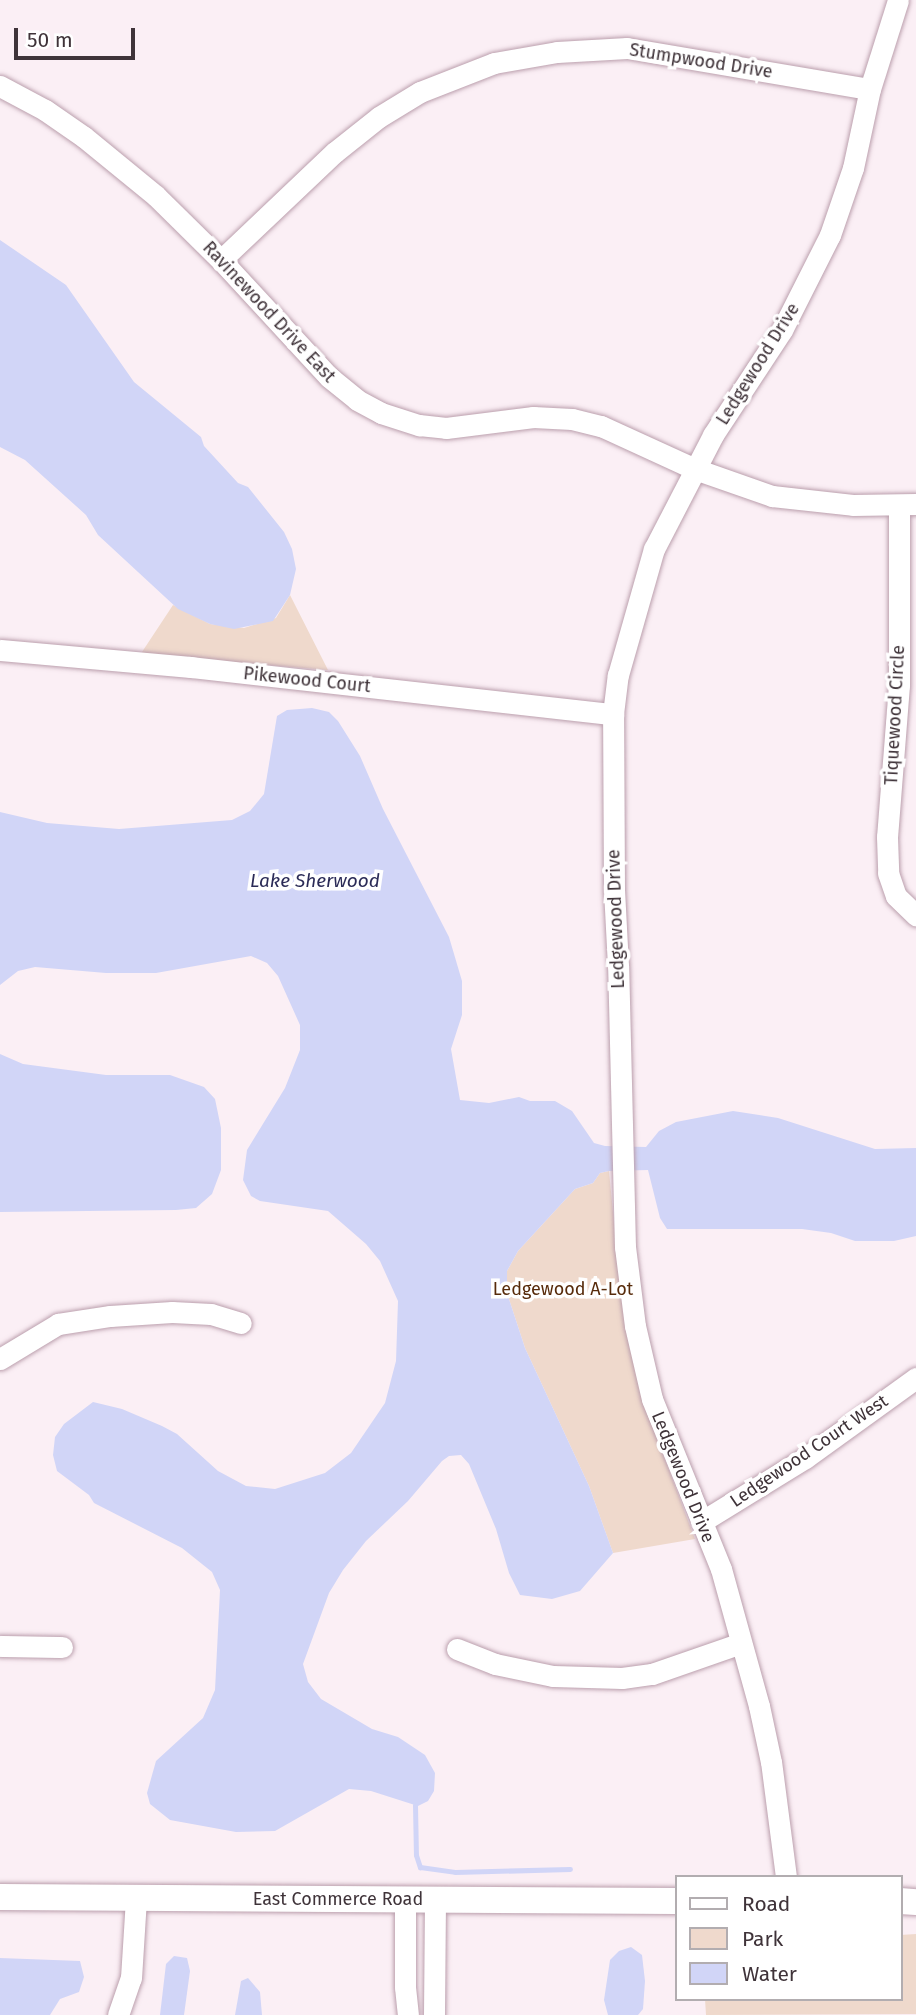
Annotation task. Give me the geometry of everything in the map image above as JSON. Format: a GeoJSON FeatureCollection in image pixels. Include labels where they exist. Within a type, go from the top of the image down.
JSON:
{"type":"FeatureCollection","features":[{"type":"Feature","properties":{"kind":"main road","name":"East Commerce Road"},"geometry":{"type":"LineString","coordinates":[[0,1897],[674,1901]]}},
{"type":"Feature","properties":{"kind":"street","name":"Ledgewood Drive"},"geometry":{"type":"LineString","coordinates":[[786,1875],[771,1762],[721,1569],[649,1387],[635,1326],[625,1256],[614,889],[613,714],[618,675],[654,549],[713,435],[782,330],[822,254],[849,183],[870,89],[898,0]]}},
{"type":"Feature","properties":{"kind":"street","name":"Stumpwood Drive"},"geometry":{"type":"LineString","coordinates":[[221,260],[335,152],[379,117],[420,92],[494,64],[556,52],[627,48],[870,89]]}},
{"type":"Feature","properties":{"kind":"street","name":"Ravinewood Drive East"},"geometry":{"type":"LineString","coordinates":[[0,86],[45,110],[84,137],[156,196],[221,260],[336,384],[381,412],[419,425],[446,428],[533,417],[585,421],[695,470],[772,496],[828,503],[907,504]]}},
{"type":"Feature","properties":{"kind":"street","name":"Tiquewood Circle"},"geometry":{"type":"LineString","coordinates":[[907,504],[899,685],[887,837],[888,873],[896,896],[916,915]]}},
{"type":"Feature","properties":{"kind":"street","name":"Pikewood Court"},"geometry":{"type":"LineString","coordinates":[[0,650],[205,669],[613,714]]}},
{"type":"Feature","properties":{"kind":"street"},"geometry":{"type":"LineString","coordinates":[[0,1359],[58,1324],[110,1315],[185,1312],[211,1314],[241,1323]]}},
{"type":"Feature","properties":{"kind":"street","name":"Ledgewood Court West"},"geometry":{"type":"LineString","coordinates":[[701,1522],[805,1458],[916,1378]]}},
{"type":"Feature","properties":{"kind":"street"},"geometry":{"type":"LineString","coordinates":[[457,1649],[495,1664],[552,1676],[622,1678],[652,1674],[741,1643]]}},
{"type":"Feature","properties":{"kind":"street"},"geometry":{"type":"LineString","coordinates":[[0,1646],[62,1647]]}},
{"type":"Feature","properties":{"kind":"street"},"geometry":{"type":"LineString","coordinates":[[118,2015],[131,1978],[136,1899]]}},
{"type":"Feature","properties":{"kind":"street"},"geometry":{"type":"LineString","coordinates":[[405,1900],[405,1987],[408,2015]]}},
{"type":"Feature","properties":{"kind":"street"},"geometry":{"type":"LineString","coordinates":[[434,2015],[435,1900]]}},
{"type":"Feature","properties":{"kind":"green space"},"geometry":{"type":"Polygon","coordinates":[[[290,595],[328,670],[140,655],[173,605],[210,624],[244,628],[276,618],[290,595]]]}},
{"type":"Feature","properties":{"kind":"green space","name":"Ledgewood A-Lot"},"geometry":{"type":"Polygon","coordinates":[[[609,1171],[619,1275],[644,1404],[695,1539],[613,1553],[589,1486],[525,1348],[507,1293],[507,1271],[518,1251],[575,1189],[593,1183],[600,1173],[609,1171]]]}},
{"type":"Feature","properties":{"kind":"green space"},"geometry":{"type":"Polygon","coordinates":[[[916,1934],[916,2014],[706,2015],[705,2001],[902,2001],[902,1935],[916,1934]]]}},
{"type":"Feature","properties":{"kind":"water"},"geometry":{"type":"Polygon","coordinates":[[[0,240],[66,285],[134,382],[201,437],[204,446],[238,483],[248,487],[284,532],[292,549],[296,569],[290,595],[273,621],[234,629],[210,624],[178,609],[98,535],[86,515],[25,460],[0,447],[0,240]]]}},
{"type":"Feature","properties":{"kind":"water","name":"Lake Sherwood"},"geometry":{"type":"Polygon","coordinates":[[[312,708],[329,712],[338,721],[360,756],[383,809],[449,937],[462,981],[462,1015],[451,1049],[460,1100],[489,1103],[519,1097],[530,1101],[555,1101],[572,1111],[594,1143],[605,1146],[646,1147],[659,1131],[676,1122],[733,1111],[778,1118],[875,1149],[916,1148],[916,1236],[894,1241],[855,1241],[831,1233],[802,1229],[667,1229],[660,1218],[648,1170],[600,1173],[593,1183],[575,1189],[518,1251],[507,1271],[507,1293],[525,1348],[589,1486],[613,1553],[580,1591],[552,1599],[520,1595],[509,1573],[496,1529],[469,1464],[461,1455],[449,1456],[442,1461],[408,1501],[366,1541],[343,1570],[329,1593],[303,1664],[308,1682],[321,1699],[372,1729],[398,1737],[425,1755],[435,1773],[434,1791],[428,1801],[418,1806],[371,1791],[349,1789],[275,1831],[236,1832],[170,1820],[150,1804],[147,1793],[156,1761],[203,1718],[215,1690],[220,1590],[212,1572],[182,1548],[94,1503],[89,1495],[57,1471],[53,1455],[55,1437],[64,1424],[93,1402],[122,1409],[177,1434],[218,1471],[246,1486],[275,1489],[325,1473],[351,1453],[385,1403],[396,1361],[398,1301],[380,1261],[366,1244],[328,1211],[260,1201],[251,1196],[243,1180],[247,1150],[285,1088],[300,1050],[300,1025],[278,976],[267,963],[251,956],[156,973],[106,973],[35,967],[18,971],[0,985],[0,812],[47,823],[119,829],[232,820],[250,811],[264,794],[277,716],[287,710],[312,708]]]}},
{"type":"Feature","properties":{"kind":"water"},"geometry":{"type":"Polygon","coordinates":[[[0,1054],[23,1064],[106,1075],[170,1075],[204,1087],[215,1099],[221,1128],[221,1170],[212,1194],[196,1208],[176,1210],[0,1212],[0,1054]]]}},
{"type":"Feature","properties":{"kind":"water"},"geometry":{"type":"Polygon","coordinates":[[[631,1947],[642,1955],[645,1981],[643,2009],[638,2015],[608,2015],[604,2000],[610,1960],[619,1951],[631,1947]]]}},
{"type":"Feature","properties":{"kind":"water"},"geometry":{"type":"Polygon","coordinates":[[[174,1956],[187,1958],[190,1971],[184,2015],[160,2015],[166,1964],[174,1956]]]}},
{"type":"Feature","properties":{"kind":"water"},"geometry":{"type":"Polygon","coordinates":[[[0,1958],[80,1961],[84,1977],[79,1992],[60,1999],[50,2015],[0,2015],[0,1958]]]}},
{"type":"Feature","properties":{"kind":"water"},"geometry":{"type":"Polygon","coordinates":[[[248,1978],[260,1992],[262,2015],[235,2015],[241,1981],[248,1978]]]}},
{"type":"Feature","properties":{"kind":"waterway"},"geometry":{"type":"LineString","coordinates":[[415,1805],[416,1855],[420,1867],[455,1872],[570,1869]]}}]}
